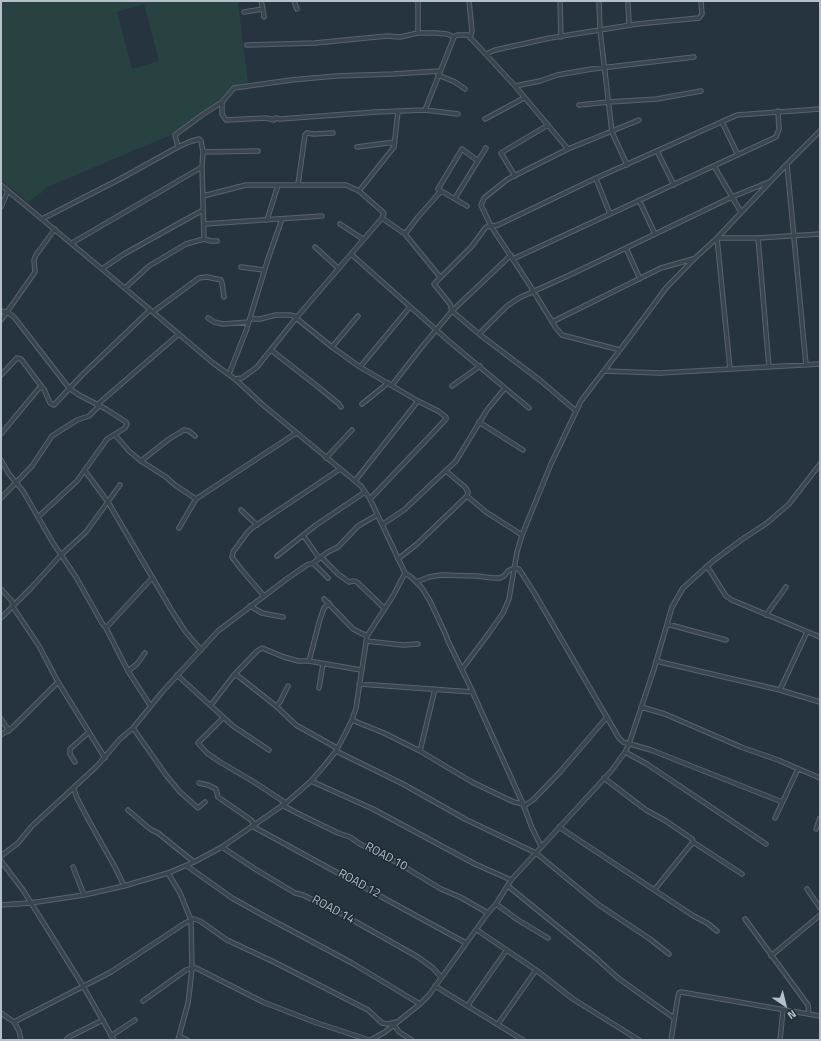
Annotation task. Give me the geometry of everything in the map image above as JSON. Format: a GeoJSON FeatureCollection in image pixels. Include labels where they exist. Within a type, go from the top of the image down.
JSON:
{"type":"FeatureCollection","features":[{"type":"Feature","properties":{"kind":"street"},"geometry":{"type":"LineString","coordinates":[[261,1],[264,17]]}},
{"type":"Feature","properties":{"kind":"street"},"geometry":{"type":"LineString","coordinates":[[294,1],[297,9]]}},
{"type":"Feature","properties":{"kind":"street"},"geometry":{"type":"LineString","coordinates":[[418,1],[418,33]]}},
{"type":"Feature","properties":{"kind":"street"},"geometry":{"type":"LineString","coordinates":[[470,1],[472,30],[470,38]]}},
{"type":"Feature","properties":{"kind":"street"},"geometry":{"type":"LineString","coordinates":[[560,1],[561,37]]}},
{"type":"Feature","properties":{"kind":"street"},"geometry":{"type":"LineString","coordinates":[[599,1],[600,30],[612,132],[627,165]]}},
{"type":"Feature","properties":{"kind":"street"},"geometry":{"type":"LineString","coordinates":[[486,54],[495,50],[629,25],[699,18],[702,14],[701,1]]}},
{"type":"Feature","properties":{"kind":"street"},"geometry":{"type":"LineString","coordinates":[[628,4],[629,25]]}},
{"type":"Feature","properties":{"kind":"street"},"geometry":{"type":"LineString","coordinates":[[244,12],[263,9]]}},
{"type":"Feature","properties":{"kind":"street"},"geometry":{"type":"LineString","coordinates":[[247,45],[315,43],[387,36],[400,37],[418,33],[468,36],[515,86],[568,149]]}},
{"type":"Feature","properties":{"kind":"street"},"geometry":{"type":"LineString","coordinates":[[425,110],[454,36]]}},
{"type":"Feature","properties":{"kind":"street"},"geometry":{"type":"LineString","coordinates":[[515,86],[540,81],[557,75],[604,67],[694,57]]}},
{"type":"Feature","properties":{"kind":"street"},"geometry":{"type":"LineString","coordinates":[[178,147],[175,135],[222,102],[234,88],[247,85],[336,76],[393,74],[440,70]]}},
{"type":"Feature","properties":{"kind":"street"},"geometry":{"type":"LineString","coordinates":[[438,75],[465,88]]}},
{"type":"Feature","properties":{"kind":"street"},"geometry":{"type":"LineString","coordinates":[[579,105],[657,98],[701,91]]}},
{"type":"Feature","properties":{"kind":"street"},"geometry":{"type":"LineString","coordinates":[[484,119],[524,98]]}},
{"type":"Feature","properties":{"kind":"street"},"geometry":{"type":"LineString","coordinates":[[222,102],[222,114],[226,120],[266,118],[274,120],[275,118],[280,119],[425,110],[458,114]]}},
{"type":"Feature","properties":{"kind":"street"},"geometry":{"type":"LineString","coordinates":[[576,411],[541,381],[479,334],[452,311],[450,304],[434,284],[472,246],[486,227],[498,225],[737,115],[820,109]]}},
{"type":"Feature","properties":{"kind":"street"},"geometry":{"type":"LineString","coordinates":[[359,191],[391,151],[395,142],[398,111]]}},
{"type":"Feature","properties":{"kind":"street"},"geometry":{"type":"LineString","coordinates":[[392,385],[420,348],[452,311],[512,257],[610,214],[776,137],[779,129],[778,111]]}},
{"type":"Feature","properties":{"kind":"street"},"geometry":{"type":"LineString","coordinates":[[620,350],[562,335],[552,322],[534,291],[491,226],[481,205],[484,198],[508,179],[568,149],[640,120]]}},
{"type":"Feature","properties":{"kind":"street"},"geometry":{"type":"LineString","coordinates":[[722,122],[738,155]]}},
{"type":"Feature","properties":{"kind":"street"},"geometry":{"type":"LineString","coordinates":[[515,176],[501,153],[548,125]]}},
{"type":"Feature","properties":{"kind":"street"},"geometry":{"type":"LineString","coordinates":[[462,669],[489,633],[509,599],[514,568],[522,535],[551,464],[581,401],[666,288],[717,238],[820,131]]}},
{"type":"Feature","properties":{"kind":"street"},"geometry":{"type":"LineString","coordinates":[[298,184],[305,135],[307,133],[333,133]]}},
{"type":"Feature","properties":{"kind":"street"},"geometry":{"type":"LineString","coordinates":[[42,219],[178,147],[200,139],[203,152],[204,239]]}},
{"type":"Feature","properties":{"kind":"street"},"geometry":{"type":"LineString","coordinates":[[357,148],[395,142]]}},
{"type":"Feature","properties":{"kind":"street"},"geometry":{"type":"LineString","coordinates":[[455,198],[486,148]]}},
{"type":"Feature","properties":{"kind":"street"},"geometry":{"type":"LineString","coordinates":[[467,206],[438,189],[462,149],[478,161]]}},
{"type":"Feature","properties":{"kind":"street"},"geometry":{"type":"LineString","coordinates":[[203,152],[258,151]]}},
{"type":"Feature","properties":{"kind":"street"},"geometry":{"type":"LineString","coordinates":[[657,151],[674,184]]}},
{"type":"Feature","properties":{"kind":"street"},"geometry":{"type":"LineString","coordinates":[[787,164],[806,365]]}},
{"type":"Feature","properties":{"kind":"street"},"geometry":{"type":"LineString","coordinates":[[714,166],[741,212]]}},
{"type":"Feature","properties":{"kind":"street"},"geometry":{"type":"LineString","coordinates":[[72,243],[202,167]]}},
{"type":"Feature","properties":{"kind":"street"},"geometry":{"type":"LineString","coordinates":[[596,179],[610,214]]}},
{"type":"Feature","properties":{"kind":"street"},"geometry":{"type":"LineString","coordinates":[[479,334],[507,306],[519,298],[732,197],[770,182]]}},
{"type":"Feature","properties":{"kind":"street"},"geometry":{"type":"LineString","coordinates":[[203,196],[246,185],[346,184],[359,191],[384,213],[382,218],[338,268],[257,367],[242,378],[235,379]]}},
{"type":"Feature","properties":{"kind":"street"},"geometry":{"type":"LineString","coordinates":[[1,185],[72,243],[178,334],[235,379],[365,492],[370,499],[376,515],[382,524],[405,573],[416,582],[430,601],[473,692],[541,846]]}},
{"type":"Feature","properties":{"kind":"street"},"geometry":{"type":"LineString","coordinates":[[267,220],[278,185]]}},
{"type":"Feature","properties":{"kind":"street"},"geometry":{"type":"LineString","coordinates":[[1,207],[8,191]]}},
{"type":"Feature","properties":{"kind":"street"},"geometry":{"type":"LineString","coordinates":[[405,234],[441,191]]}},
{"type":"Feature","properties":{"kind":"street"},"geometry":{"type":"LineString","coordinates":[[639,200],[656,234]]}},
{"type":"Feature","properties":{"kind":"street"},"geometry":{"type":"LineString","coordinates":[[102,269],[124,254],[203,210]]}},
{"type":"Feature","properties":{"kind":"street"},"geometry":{"type":"LineString","coordinates":[[204,224],[322,216]]}},
{"type":"Feature","properties":{"kind":"street"},"geometry":{"type":"LineString","coordinates":[[382,218],[405,234],[440,277]]}},
{"type":"Feature","properties":{"kind":"street"},"geometry":{"type":"LineString","coordinates":[[229,374],[249,321],[264,270],[282,219]]}},
{"type":"Feature","properties":{"kind":"street"},"geometry":{"type":"LineString","coordinates":[[340,224],[363,239]]}},
{"type":"Feature","properties":{"kind":"street"},"geometry":{"type":"LineString","coordinates":[[1,320],[35,272],[34,260],[36,255],[55,229]]}},
{"type":"Feature","properties":{"kind":"street"},"geometry":{"type":"LineString","coordinates":[[717,238],[758,238],[820,234]]}},
{"type":"Feature","properties":{"kind":"street"},"geometry":{"type":"LineString","coordinates":[[717,238],[730,369]]}},
{"type":"Feature","properties":{"kind":"street"},"geometry":{"type":"LineString","coordinates":[[758,238],[768,367]]}},
{"type":"Feature","properties":{"kind":"street"},"geometry":{"type":"LineString","coordinates":[[125,288],[149,266],[186,244],[204,239],[217,241]]}},
{"type":"Feature","properties":{"kind":"street"},"geometry":{"type":"LineString","coordinates":[[315,247],[338,268]]}},
{"type":"Feature","properties":{"kind":"street"},"geometry":{"type":"LineString","coordinates":[[626,248],[640,279]]}},
{"type":"Feature","properties":{"kind":"street"},"geometry":{"type":"LineString","coordinates":[[351,254],[410,307],[530,408]]}},
{"type":"Feature","properties":{"kind":"street"},"geometry":{"type":"LineString","coordinates":[[552,322],[661,268],[694,259]]}},
{"type":"Feature","properties":{"kind":"street"},"geometry":{"type":"LineString","coordinates":[[241,267],[264,270]]}},
{"type":"Feature","properties":{"kind":"street"},"geometry":{"type":"LineString","coordinates":[[1,375],[17,358],[22,359],[42,387],[53,406],[70,388],[152,311],[199,278],[207,277],[220,280],[222,283],[224,297]]}},
{"type":"Feature","properties":{"kind":"street"},"geometry":{"type":"LineString","coordinates":[[360,367],[410,307]]}},
{"type":"Feature","properties":{"kind":"street"},"geometry":{"type":"LineString","coordinates":[[1,311],[7,312],[20,323],[70,388],[127,423],[127,426],[103,443],[85,471],[71,488],[38,517]]}},
{"type":"Feature","properties":{"kind":"street"},"geometry":{"type":"LineString","coordinates":[[208,318],[214,322],[223,324],[249,321],[276,315],[290,315],[297,317],[332,347],[360,367],[418,401],[444,414],[446,419],[370,499]]}},
{"type":"Feature","properties":{"kind":"street"},"geometry":{"type":"LineString","coordinates":[[332,347],[358,316]]}},
{"type":"Feature","properties":{"kind":"street"},"geometry":{"type":"LineString","coordinates":[[1,498],[17,483],[35,462],[52,436],[77,420],[89,416],[98,408],[98,404],[178,334]]}},
{"type":"Feature","properties":{"kind":"street"},"geometry":{"type":"LineString","coordinates":[[271,350],[341,407]]}},
{"type":"Feature","properties":{"kind":"street"},"geometry":{"type":"LineString","coordinates":[[604,371],[660,373],[820,364]]}},
{"type":"Feature","properties":{"kind":"street"},"geometry":{"type":"LineString","coordinates":[[452,386],[480,366]]}},
{"type":"Feature","properties":{"kind":"street"},"geometry":{"type":"LineString","coordinates":[[362,404],[388,383]]}},
{"type":"Feature","properties":{"kind":"street"},"geometry":{"type":"LineString","coordinates":[[1,434],[18,415],[38,388],[42,387]]}},
{"type":"Feature","properties":{"kind":"street"},"geometry":{"type":"LineString","coordinates":[[382,524],[404,510],[446,471],[460,455],[478,422],[505,388]]}},
{"type":"Feature","properties":{"kind":"street"},"geometry":{"type":"LineString","coordinates":[[355,482],[418,401]]}},
{"type":"Feature","properties":{"kind":"street"},"geometry":{"type":"LineString","coordinates":[[478,422],[523,450]]}},
{"type":"Feature","properties":{"kind":"street"},"geometry":{"type":"LineString","coordinates":[[142,461],[169,439],[184,430],[189,431],[195,436]]}},
{"type":"Feature","properties":{"kind":"street"},"geometry":{"type":"LineString","coordinates":[[326,458],[352,430]]}},
{"type":"Feature","properties":{"kind":"street"},"geometry":{"type":"LineString","coordinates":[[180,528],[196,500],[296,432]]}},
{"type":"Feature","properties":{"kind":"street"},"geometry":{"type":"LineString","coordinates":[[114,435],[129,451],[196,500]]}},
{"type":"Feature","properties":{"kind":"street"},"geometry":{"type":"LineString","coordinates":[[1,460],[76,577],[106,628],[128,670],[150,705]]}},
{"type":"Feature","properties":{"kind":"street"},"geometry":{"type":"LineString","coordinates":[[143,1001],[172,980],[192,968],[196,968],[262,1002],[318,1023],[370,1040],[385,1032],[420,1004],[436,986],[441,977],[496,904],[511,880],[612,770],[625,752],[629,744],[656,661],[672,607],[683,588],[707,566],[744,538],[768,523],[790,504],[820,464]]}},
{"type":"Feature","properties":{"kind":"street"},"geometry":{"type":"LineString","coordinates":[[264,596],[232,557],[236,548],[247,533],[257,525],[340,469]]}},
{"type":"Feature","properties":{"kind":"street"},"geometry":{"type":"LineString","coordinates":[[85,471],[108,502],[185,631],[201,650]]}},
{"type":"Feature","properties":{"kind":"street"},"geometry":{"type":"LineString","coordinates":[[398,559],[417,544],[467,496],[468,492],[465,487],[446,471]]}},
{"type":"Feature","properties":{"kind":"street"},"geometry":{"type":"LineString","coordinates":[[1,618],[61,555],[86,532],[120,485]]}},
{"type":"Feature","properties":{"kind":"street"},"geometry":{"type":"LineString","coordinates":[[277,556],[303,535],[365,492]]}},
{"type":"Feature","properties":{"kind":"street"},"geometry":{"type":"LineString","coordinates":[[467,496],[492,516],[522,535]]}},
{"type":"Feature","properties":{"kind":"street"},"geometry":{"type":"LineString","coordinates":[[241,510],[257,525]]}},
{"type":"Feature","properties":{"kind":"street"},"geometry":{"type":"LineString","coordinates":[[1,856],[18,843],[32,826],[74,789],[104,758],[218,631],[294,573],[338,547],[358,526],[376,515]]}},
{"type":"Feature","properties":{"kind":"street"},"geometry":{"type":"LineString","coordinates":[[303,535],[320,558],[349,582],[357,582],[384,608]]}},
{"type":"Feature","properties":{"kind":"street"},"geometry":{"type":"LineString","coordinates":[[313,563],[328,578]]}},
{"type":"Feature","properties":{"kind":"street"},"geometry":{"type":"LineString","coordinates":[[707,566],[726,596],[732,600],[820,637]]}},
{"type":"Feature","properties":{"kind":"street"},"geometry":{"type":"LineString","coordinates":[[416,582],[440,575],[500,578],[514,568]]}},
{"type":"Feature","properties":{"kind":"street"},"geometry":{"type":"LineString","coordinates":[[514,568],[519,570],[535,594],[619,738],[623,742],[651,750],[782,802]]}},
{"type":"Feature","properties":{"kind":"street"},"geometry":{"type":"LineString","coordinates":[[1,905],[30,903],[84,895],[124,886],[168,873],[187,866],[222,847],[284,804],[311,781],[336,749],[352,720],[356,708],[367,636],[393,596],[405,573]]}},
{"type":"Feature","properties":{"kind":"street"},"geometry":{"type":"LineString","coordinates":[[106,628],[152,578]]}},
{"type":"Feature","properties":{"kind":"street"},"geometry":{"type":"LineString","coordinates":[[766,614],[786,587]]}},
{"type":"Feature","properties":{"kind":"street"},"geometry":{"type":"LineString","coordinates":[[1,589],[12,602],[13,607],[39,646],[58,682],[104,758]]}},
{"type":"Feature","properties":{"kind":"street"},"geometry":{"type":"LineString","coordinates":[[324,599],[353,629],[367,636]]}},
{"type":"Feature","properties":{"kind":"street"},"geometry":{"type":"LineString","coordinates":[[309,661],[320,619],[324,608],[329,603]]}},
{"type":"Feature","properties":{"kind":"street"},"geometry":{"type":"LineString","coordinates":[[250,606],[262,613],[283,617]]}},
{"type":"Feature","properties":{"kind":"street"},"geometry":{"type":"LineString","coordinates":[[667,624],[726,640]]}},
{"type":"Feature","properties":{"kind":"street"},"geometry":{"type":"LineString","coordinates":[[780,690],[807,632]]}},
{"type":"Feature","properties":{"kind":"street"},"geometry":{"type":"LineString","coordinates":[[366,641],[403,645],[418,644]]}},
{"type":"Feature","properties":{"kind":"street"},"geometry":{"type":"LineString","coordinates":[[211,705],[257,651],[262,648],[298,661],[344,666],[361,670]]}},
{"type":"Feature","properties":{"kind":"street"},"geometry":{"type":"LineString","coordinates":[[128,670],[137,664],[145,653]]}},
{"type":"Feature","properties":{"kind":"street"},"geometry":{"type":"LineString","coordinates":[[656,661],[780,690],[820,702]]}},
{"type":"Feature","properties":{"kind":"street"},"geometry":{"type":"LineString","coordinates":[[319,688],[323,664]]}},
{"type":"Feature","properties":{"kind":"street"},"geometry":{"type":"LineString","coordinates":[[236,675],[276,706],[296,725],[336,749],[465,819],[536,853],[599,905],[650,939],[669,954]]}},
{"type":"Feature","properties":{"kind":"street"},"geometry":{"type":"LineString","coordinates":[[177,676],[211,705],[223,718],[238,730],[269,750]]}},
{"type":"Feature","properties":{"kind":"street"},"geometry":{"type":"LineString","coordinates":[[1,735],[9,731],[58,682]]}},
{"type":"Feature","properties":{"kind":"street"},"geometry":{"type":"LineString","coordinates":[[359,684],[473,692]]}},
{"type":"Feature","properties":{"kind":"street"},"geometry":{"type":"LineString","coordinates":[[276,706],[280,702],[288,686]]}},
{"type":"Feature","properties":{"kind":"street"},"geometry":{"type":"LineString","coordinates":[[420,751],[435,689]]}},
{"type":"Feature","properties":{"kind":"street"},"geometry":{"type":"LineString","coordinates":[[641,707],[665,714],[741,747],[820,778]]}},
{"type":"Feature","properties":{"kind":"street"},"geometry":{"type":"LineString","coordinates":[[352,720],[384,733],[420,751],[472,782],[504,798],[523,805],[533,800],[560,772],[607,717]]}},
{"type":"Feature","properties":{"kind":"street","name":"ROAD 10"},"geometry":{"type":"LineString","coordinates":[[223,718],[198,743],[207,753],[254,782],[296,813],[338,833],[350,837],[360,844],[398,863],[441,889],[460,897],[488,913]]}},
{"type":"Feature","properties":{"kind":"street"},"geometry":{"type":"LineString","coordinates":[[1,719],[9,731]]}},
{"type":"Feature","properties":{"kind":"street"},"geometry":{"type":"LineString","coordinates":[[132,728],[180,792],[198,808],[205,802]]}},
{"type":"Feature","properties":{"kind":"street"},"geometry":{"type":"LineString","coordinates":[[75,762],[70,754],[70,749],[89,732]]}},
{"type":"Feature","properties":{"kind":"street"},"geometry":{"type":"LineString","coordinates":[[625,752],[647,764],[766,844]]}},
{"type":"Feature","properties":{"kind":"street"},"geometry":{"type":"LineString","coordinates":[[775,818],[798,769]]}},
{"type":"Feature","properties":{"kind":"street"},"geometry":{"type":"LineString","coordinates":[[604,778],[646,810],[692,839],[693,842],[742,874]]}},
{"type":"Feature","properties":{"kind":"street"},"geometry":{"type":"LineString","coordinates":[[311,781],[373,809],[475,864],[511,880]]}},
{"type":"Feature","properties":{"kind":"street","name":"ROAD 12"},"geometry":{"type":"LineString","coordinates":[[199,783],[216,789],[218,797],[250,820],[253,825],[466,943]]}},
{"type":"Feature","properties":{"kind":"street"},"geometry":{"type":"LineString","coordinates":[[74,789],[77,798],[124,886]]}},
{"type":"Feature","properties":{"kind":"street"},"geometry":{"type":"LineString","coordinates":[[128,810],[150,829],[158,833],[194,862]]}},
{"type":"Feature","properties":{"kind":"street"},"geometry":{"type":"LineString","coordinates":[[816,829],[820,818]]}},
{"type":"Feature","properties":{"kind":"street"},"geometry":{"type":"LineString","coordinates":[[559,827],[717,931]]}},
{"type":"Feature","properties":{"kind":"street"},"geometry":{"type":"LineString","coordinates":[[654,889],[693,842]]}},
{"type":"Feature","properties":{"kind":"street","name":"ROAD 14"},"geometry":{"type":"LineString","coordinates":[[222,847],[295,893],[303,895],[342,914],[418,957],[441,977]]}},
{"type":"Feature","properties":{"kind":"street"},"geometry":{"type":"LineString","coordinates":[[1,861],[15,880],[83,986],[114,1040]]}},
{"type":"Feature","properties":{"kind":"street"},"geometry":{"type":"LineString","coordinates":[[187,866],[232,898],[352,963],[420,1004]]}},
{"type":"Feature","properties":{"kind":"street"},"geometry":{"type":"LineString","coordinates":[[73,867],[84,895]]}},
{"type":"Feature","properties":{"kind":"street"},"geometry":{"type":"LineString","coordinates":[[168,873],[180,893],[191,920],[192,968],[188,1003],[179,1038],[187,1040]]}},
{"type":"Feature","properties":{"kind":"street"},"geometry":{"type":"LineString","coordinates":[[508,886],[595,957],[618,978],[674,1018]]}},
{"type":"Feature","properties":{"kind":"street"},"geometry":{"type":"LineString","coordinates":[[807,890],[820,908]]}},
{"type":"Feature","properties":{"kind":"street"},"geometry":{"type":"LineString","coordinates":[[496,904],[518,920],[548,938]]}},
{"type":"Feature","properties":{"kind":"street"},"geometry":{"type":"LineString","coordinates":[[771,956],[820,915]]}},
{"type":"Feature","properties":{"kind":"street"},"geometry":{"type":"LineString","coordinates":[[14,1022],[111,972],[191,920],[197,919],[227,940],[272,961],[368,1010],[382,1023],[395,1023]]}},
{"type":"Feature","properties":{"kind":"street"},"geometry":{"type":"LineString","coordinates":[[745,919],[808,1005],[810,1014]]}},
{"type":"Feature","properties":{"kind":"street"},"geometry":{"type":"LineString","coordinates":[[477,930],[536,970],[573,999],[639,1040]]}},
{"type":"Feature","properties":{"kind":"street"},"geometry":{"type":"LineString","coordinates":[[468,1005],[506,950]]}},
{"type":"Feature","properties":{"kind":"street"},"geometry":{"type":"LineString","coordinates":[[498,1024],[536,970]]}},
{"type":"Feature","properties":{"kind":"street"},"geometry":{"type":"LineString","coordinates":[[436,986],[523,1040]]}},
{"type":"Feature","properties":{"kind":"street"},"geometry":{"type":"LineString","coordinates":[[671,1040],[679,993],[682,992],[820,1016]]}},
{"type":"Feature","properties":{"kind":"street"},"geometry":{"type":"LineString","coordinates":[[780,1040],[783,1010]]}},
{"type":"Feature","properties":{"kind":"street"},"geometry":{"type":"LineString","coordinates":[[1,1013],[14,1022],[19,1031],[21,1040]]}},
{"type":"Feature","properties":{"kind":"street"},"geometry":{"type":"LineString","coordinates":[[66,1040],[103,1020]]}},
{"type":"Feature","properties":{"kind":"street"},"geometry":{"type":"LineString","coordinates":[[111,1036],[135,1020]]}},
{"type":"Feature","properties":{"kind":"street"},"geometry":{"type":"LineString","coordinates":[[395,1023],[399,1032],[412,1040]]}},
{"type":"Feature","properties":{"kind":"green space"},"geometry":{"type":"Polygon","coordinates":[[[1,1],[238,1],[248,83],[231,87],[224,97],[171,135],[45,188],[41,193],[28,202],[1,180],[1,1]],[[144,4],[117,12],[132,69],[159,61],[144,4]]]}}]}
